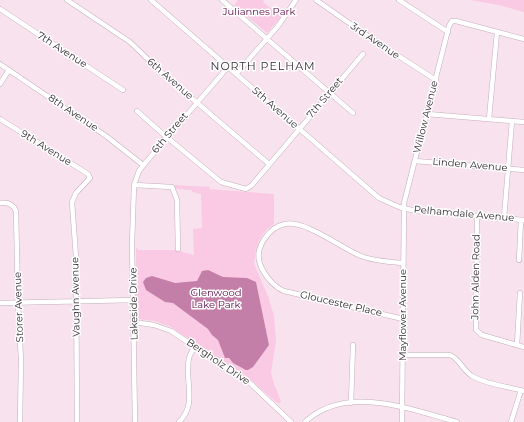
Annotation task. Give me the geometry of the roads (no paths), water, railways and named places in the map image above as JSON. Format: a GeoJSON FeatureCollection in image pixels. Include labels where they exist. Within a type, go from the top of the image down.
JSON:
{"type":"FeatureCollection","features":[{"type":"Feature","properties":{"kind":"street","name":"6th Avenue"},"geometry":{"type":"LineString","coordinates":[[67,0],[130,42],[152,64],[269,164]]}},
{"type":"Feature","properties":{"kind":"street","name":"5th Avenue"},"geometry":{"type":"LineString","coordinates":[[151,0],[374,194],[385,201],[404,208]]}},
{"type":"Feature","properties":{"kind":"street"},"geometry":{"type":"LineString","coordinates":[[222,0],[353,113]]}},
{"type":"Feature","properties":{"kind":"street"},"geometry":{"type":"LineString","coordinates":[[236,74],[280,24],[296,0]]}},
{"type":"Feature","properties":{"kind":"street","name":"3rd Avenue"},"geometry":{"type":"LineString","coordinates":[[316,0],[372,39],[436,80]]}},
{"type":"Feature","properties":{"kind":"street"},"geometry":{"type":"LineString","coordinates":[[399,0],[448,32]]}},
{"type":"Feature","properties":{"kind":"street","name":"7th Avenue"},"geometry":{"type":"LineString","coordinates":[[0,9],[123,90]]}},
{"type":"Feature","properties":{"kind":"street","name":"Willow Avenue"},"geometry":{"type":"LineString","coordinates":[[404,208],[449,26],[452,21],[456,21],[497,32]]}},
{"type":"Feature","properties":{"kind":"street"},"geometry":{"type":"LineString","coordinates":[[489,119],[497,32],[524,39]]}},
{"type":"Feature","properties":{"kind":"street","name":"7th Street"},"geometry":{"type":"LineString","coordinates":[[167,137],[221,182],[238,188],[249,188],[362,54]]}},
{"type":"Feature","properties":{"kind":"street","name":"8th Avenue"},"geometry":{"type":"LineString","coordinates":[[0,64],[106,136],[143,165]]}},
{"type":"Feature","properties":{"kind":"street","name":"6th Street"},"geometry":{"type":"LineString","coordinates":[[134,185],[143,165],[228,67]]}},
{"type":"Feature","properties":{"kind":"street"},"geometry":{"type":"LineString","coordinates":[[0,84],[9,70]]}},
{"type":"Feature","properties":{"kind":"street"},"geometry":{"type":"LineString","coordinates":[[137,111],[167,137]]}},
{"type":"Feature","properties":{"kind":"street"},"geometry":{"type":"LineString","coordinates":[[427,114],[524,122]]}},
{"type":"Feature","properties":{"kind":"street","name":"9th Avenue"},"geometry":{"type":"LineString","coordinates":[[0,119],[88,174],[90,178]]}},
{"type":"Feature","properties":{"kind":"street"},"geometry":{"type":"LineString","coordinates":[[504,218],[512,121]]}},
{"type":"Feature","properties":{"kind":"street","name":"Linden Avenue"},"geometry":{"type":"LineString","coordinates":[[415,161],[524,170]]}},
{"type":"Feature","properties":{"kind":"street","name":"Vaughn Avenue"},"geometry":{"type":"LineString","coordinates":[[77,422],[76,257],[72,202],[76,193],[90,178]]}},
{"type":"Feature","properties":{"kind":"street"},"geometry":{"type":"LineString","coordinates":[[134,185],[172,187],[177,200],[178,249]]}},
{"type":"Feature","properties":{"kind":"street","name":"Lakeside Drive"},"geometry":{"type":"LineString","coordinates":[[134,185],[132,244],[135,422]]}},
{"type":"Feature","properties":{"kind":"street","name":"Storer Avenue"},"geometry":{"type":"LineString","coordinates":[[0,203],[9,204],[15,208],[16,211],[21,360],[20,422]]}},
{"type":"Feature","properties":{"kind":"street","name":"Pelhamdale Avenue"},"geometry":{"type":"LineString","coordinates":[[404,208],[522,220]]}},
{"type":"Feature","properties":{"kind":"street","name":"Mayflower Avenue"},"geometry":{"type":"LineString","coordinates":[[402,422],[404,208]]}},
{"type":"Feature","properties":{"kind":"street","name":"John Alden Road"},"geometry":{"type":"LineString","coordinates":[[477,216],[476,330],[482,335],[517,345]]}},
{"type":"Feature","properties":{"kind":"street"},"geometry":{"type":"LineString","coordinates":[[519,260],[522,220]]}},
{"type":"Feature","properties":{"kind":"street","name":"Gloucester Place"},"geometry":{"type":"LineString","coordinates":[[403,263],[371,259],[347,249],[302,226],[292,224],[284,224],[268,234],[262,245],[260,256],[260,264],[265,273],[280,290],[284,292],[403,319]]}},
{"type":"Feature","properties":{"kind":"street"},"geometry":{"type":"LineString","coordinates":[[520,293],[517,345],[524,347]]}},
{"type":"Feature","properties":{"kind":"street"},"geometry":{"type":"LineString","coordinates":[[0,303],[134,300]]}},
{"type":"Feature","properties":{"kind":"street","name":"Bergholz Drive"},"geometry":{"type":"LineString","coordinates":[[134,322],[165,328],[195,346],[250,383],[291,422]]}},
{"type":"Feature","properties":{"kind":"street"},"geometry":{"type":"LineString","coordinates":[[351,403],[353,345]]}},
{"type":"Feature","properties":{"kind":"street"},"geometry":{"type":"LineString","coordinates":[[179,422],[189,407],[189,359],[195,346]]}},
{"type":"Feature","properties":{"kind":"street"},"geometry":{"type":"LineString","coordinates":[[403,355],[450,356],[456,359],[464,370],[480,380],[522,391],[511,422]]}},
{"type":"Feature","properties":{"kind":"street"},"geometry":{"type":"LineString","coordinates":[[304,422],[311,416],[332,406],[368,402],[402,407],[457,422]]}},
{"type":"Feature","properties":{"kind":"district","name":"NORTH PELHAM"},"geometry":{"type":"Point","coordinates":[263,67]}},
{"type":"Feature","properties":{"kind":"park label","name":"Juliannes Park"},"geometry":{"type":"Point","coordinates":[259,12]}},
{"type":"Feature","properties":{"kind":"park label","name":"Glenwood Lake Park"},"geometry":{"type":"Point","coordinates":[216,298]}}]}
